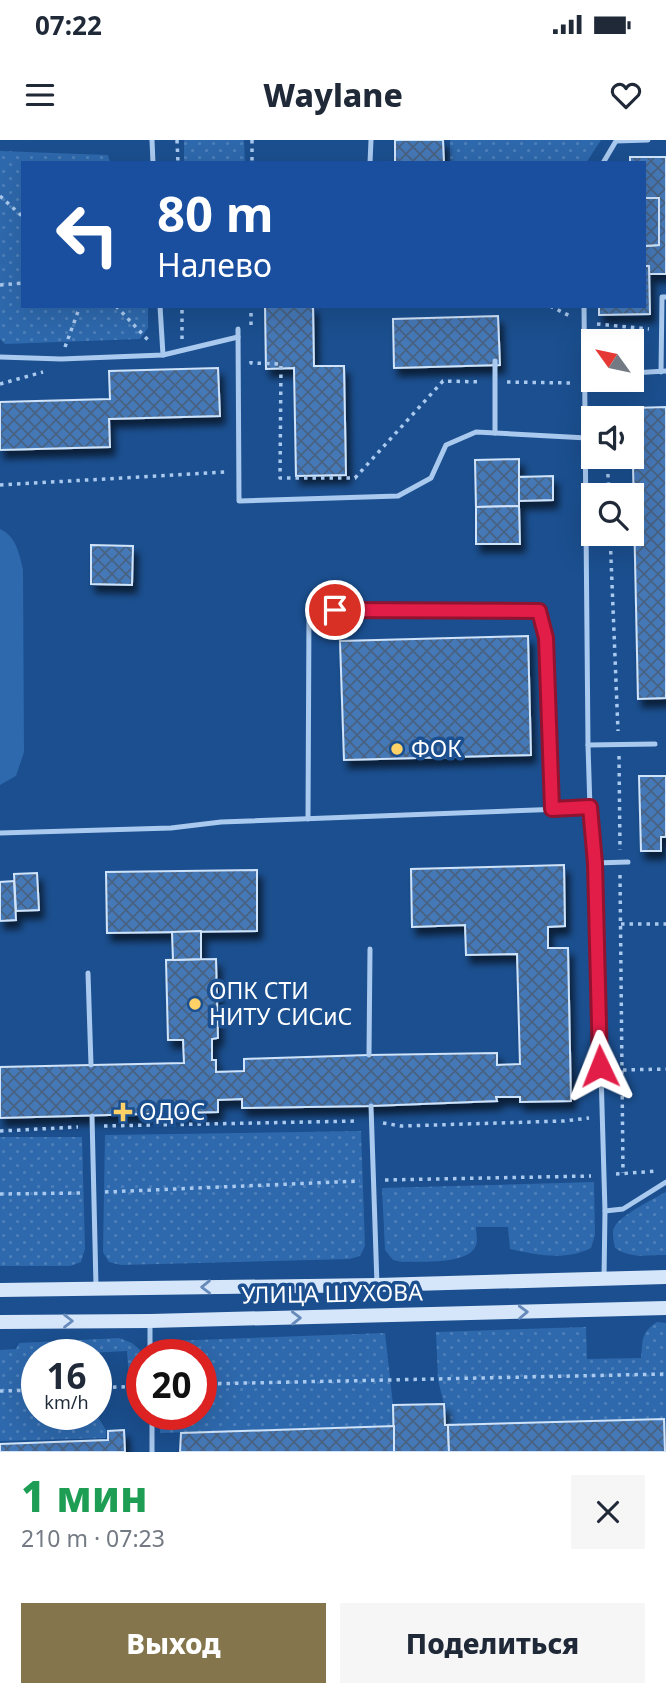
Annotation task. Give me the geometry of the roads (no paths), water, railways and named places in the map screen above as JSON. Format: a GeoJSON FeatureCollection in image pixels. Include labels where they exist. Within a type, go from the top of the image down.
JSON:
{"type":"FeatureCollection","features":[{"type":"Feature","properties":{"kind":"main road","name":"УЛИЦА ШУХОВА"},"geometry":{"type":"LineString","coordinates":[[0,1290],[666,1277]]}},
{"type":"Feature","properties":{"kind":"main road","name":"УЛИЦА ШУХОВА"},"geometry":{"type":"LineString","coordinates":[[0,1322],[150,1321],[666,1308]]}},
{"type":"Feature","properties":{"kind":"lane"},"geometry":{"type":"LineString","coordinates":[[152,140],[153,161]]}},
{"type":"Feature","properties":{"kind":"lane"},"geometry":{"type":"LineString","coordinates":[[370,161],[371,140]]}},
{"type":"Feature","properties":{"kind":"lane"},"geometry":{"type":"LineString","coordinates":[[604,161],[616,141],[648,140]]}},
{"type":"Feature","properties":{"kind":"lane"},"geometry":{"type":"LineString","coordinates":[[644,372],[663,371],[662,297],[666,297]]}},
{"type":"Feature","properties":{"kind":"lane"},"geometry":{"type":"LineString","coordinates":[[160,308],[163,355]]}},
{"type":"Feature","properties":{"kind":"lane"},"geometry":{"type":"LineString","coordinates":[[584,308],[585,329]]}},
{"type":"Feature","properties":{"kind":"lane"},"geometry":{"type":"LineString","coordinates":[[238,329],[239,501],[398,496],[431,478],[446,445],[476,432],[581,438]]}},
{"type":"Feature","properties":{"kind":"lane"},"geometry":{"type":"LineString","coordinates":[[0,357],[61,359],[163,355],[238,337]]}},
{"type":"Feature","properties":{"kind":"lane"},"geometry":{"type":"LineString","coordinates":[[495,361],[495,433]]}},
{"type":"Feature","properties":{"kind":"lane"},"geometry":{"type":"LineString","coordinates":[[587,469],[588,746],[595,863],[605,1212],[604,1279]]}},
{"type":"Feature","properties":{"kind":"lane"},"geometry":{"type":"LineString","coordinates":[[308,819],[309,610],[539,611],[546,638],[552,809]]}},
{"type":"Feature","properties":{"kind":"lane"},"geometry":{"type":"LineString","coordinates":[[588,746],[655,744]]}},
{"type":"Feature","properties":{"kind":"lane"},"geometry":{"type":"LineString","coordinates":[[0,833],[171,828],[221,822],[590,807]]}},
{"type":"Feature","properties":{"kind":"lane"},"geometry":{"type":"LineString","coordinates":[[595,863],[628,862]]}},
{"type":"Feature","properties":{"kind":"lane"},"geometry":{"type":"LineString","coordinates":[[369,1055],[370,949]]}},
{"type":"Feature","properties":{"kind":"lane"},"geometry":{"type":"LineString","coordinates":[[88,973],[91,1065]]}},
{"type":"Feature","properties":{"kind":"lane"},"geometry":{"type":"LineString","coordinates":[[372,1107],[377,1284]]}},
{"type":"Feature","properties":{"kind":"lane"},"geometry":{"type":"LineString","coordinates":[[92,1116],[96,1290]]}},
{"type":"Feature","properties":{"kind":"lane"},"geometry":{"type":"LineString","coordinates":[[605,1212],[623,1209],[666,1182]]}},
{"type":"Feature","properties":{"kind":"lane"},"geometry":{"type":"LineString","coordinates":[[150,1321],[150,1339]]}},
{"type":"Feature","properties":{"kind":"lane"},"geometry":{"type":"LineString","coordinates":[[152,1430],[152,1452]]}},
{"type":"Feature","properties":{"kind":"place","name":"ФОК"},"geometry":{"type":"Point","coordinates":[397,749]}},
{"type":"Feature","properties":{"kind":"place","name":"ОПК СТИ НИТУ СИСиС"},"geometry":{"type":"Point","coordinates":[195,1004]}},
{"type":"Feature","properties":{"kind":"place","name":"ОДОС"},"geometry":{"type":"Point","coordinates":[123,1112]}}]}
